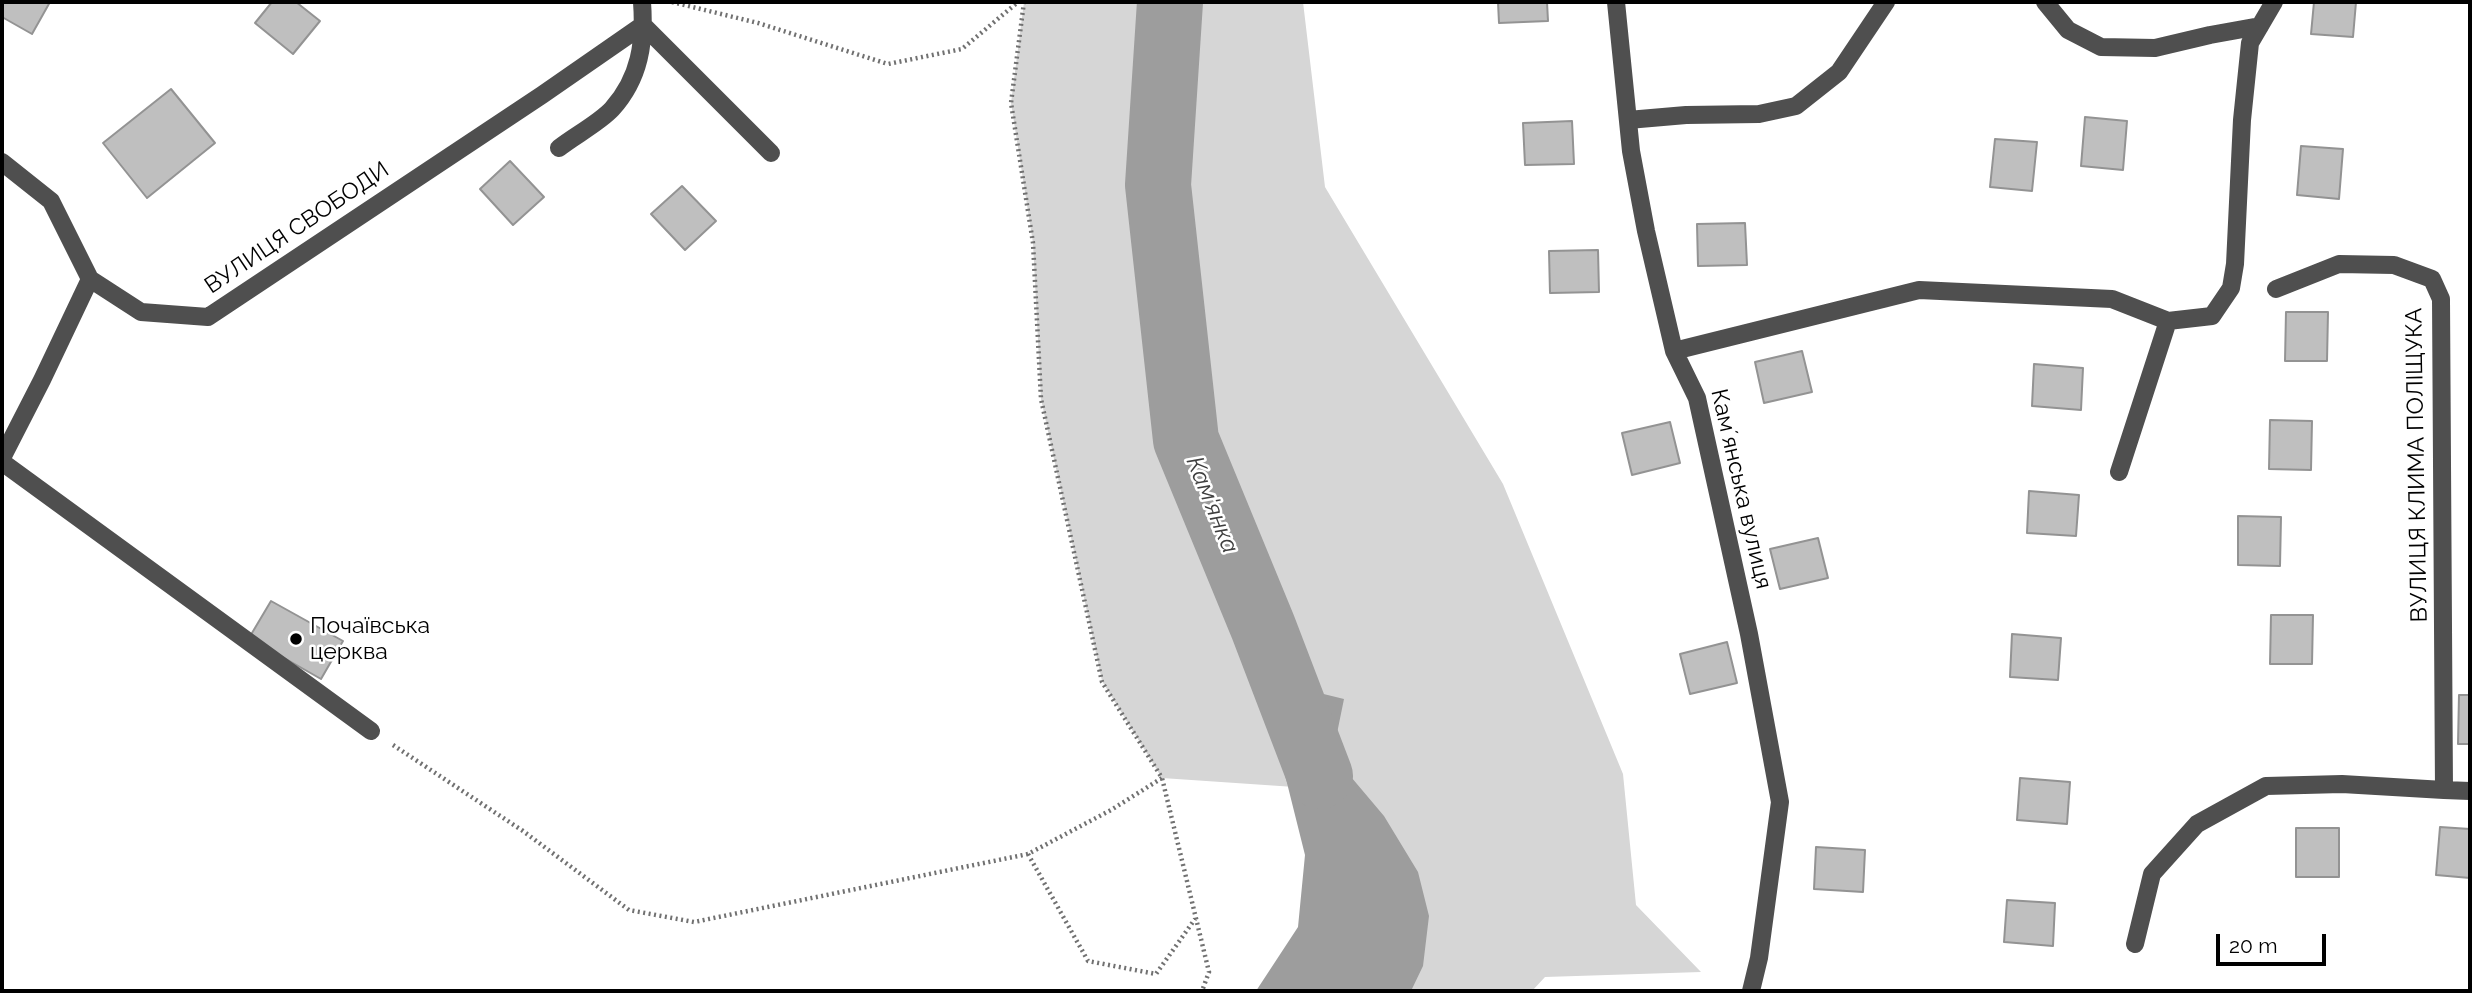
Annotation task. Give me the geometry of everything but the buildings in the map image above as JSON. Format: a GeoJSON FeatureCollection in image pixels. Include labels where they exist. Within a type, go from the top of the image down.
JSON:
{"type":"FeatureCollection","features":[{"type":"Feature","properties":{"kind":"street"},"geometry":{"type":"LineString","coordinates":[[559,148],[611,110],[637,69],[643,24],[642,2]]}},
{"type":"Feature","properties":{"kind":"street","name":"Камʼянська вулиця"},"geometry":{"type":"LineString","coordinates":[[1616,2],[1631,151],[1646,231],[1674,351],[1698,398],[1749,634],[1780,802],[1759,958],[1751,991]]}},
{"type":"Feature","properties":{"kind":"street"},"geometry":{"type":"LineString","coordinates":[[1628,120],[1686,115],[1759,114],[1796,106],[1839,72],[1886,2]]}},
{"type":"Feature","properties":{"kind":"street"},"geometry":{"type":"LineString","coordinates":[[2045,2],[2068,30],[2101,47],[2155,48],[2260,26]]}},
{"type":"Feature","properties":{"kind":"street"},"geometry":{"type":"LineString","coordinates":[[1674,351],[1919,290],[2112,299],[2168,321],[2212,316],[2231,288],[2235,264],[2242,120],[2250,43],[2274,2]]}},
{"type":"Feature","properties":{"kind":"street"},"geometry":{"type":"LineString","coordinates":[[643,24],[771,153]]}},
{"type":"Feature","properties":{"kind":"street","name":"ВУЛИЦЯ СВОБОДИ"},"geometry":{"type":"LineString","coordinates":[[90,279],[141,312],[208,317],[531,102],[643,24]]}},
{"type":"Feature","properties":{"kind":"street"},"geometry":{"type":"LineString","coordinates":[[2,162],[51,201],[90,279],[2,460],[371,731]]}},
{"type":"Feature","properties":{"kind":"street","name":"ВУЛИЦЯ КЛИМА ПОЛІЩУКА"},"geometry":{"type":"LineString","coordinates":[[2276,289],[2339,264],[2394,265],[2432,279],[2441,299],[2444,790]]}},
{"type":"Feature","properties":{"kind":"street"},"geometry":{"type":"LineString","coordinates":[[2119,472],[2168,321]]}},
{"type":"Feature","properties":{"kind":"street"},"geometry":{"type":"LineString","coordinates":[[2135,944],[2152,874],[2197,824],[2266,786],[2342,784],[2470,791]]}},
{"type":"Feature","properties":{"kind":"path"},"geometry":{"type":"LineString","coordinates":[[672,2],[758,23],[888,64],[962,49],[1018,2]]}},
{"type":"Feature","properties":{"kind":"path"},"geometry":{"type":"LineString","coordinates":[[1024,2],[1011,103],[1033,243],[1041,399],[1102,681],[1162,778],[1209,972],[1202,991]]}},
{"type":"Feature","properties":{"kind":"path"},"geometry":{"type":"LineString","coordinates":[[371,731],[523,831],[629,911],[694,922],[1028,854],[1111,810],[1162,778]]}},
{"type":"Feature","properties":{"kind":"path"},"geometry":{"type":"LineString","coordinates":[[1028,854],[1088,961],[1156,974],[1195,918]]}},
{"type":"Feature","properties":{"kind":"shaded area"},"geometry":{"type":"Polygon","coordinates":[[[1024,2],[1303,2],[1325,187],[1503,484],[1623,774],[1636,905],[1701,972],[1545,977],[1532,991],[1357,991],[1324,789],[1162,778],[1102,681],[1041,399],[1033,243],[1011,103],[1024,2]]]}},
{"type":"Feature","properties":{"kind":"shaded area"},"geometry":{"type":"Polygon","coordinates":[[[1299,688],[1344,699],[1335,743],[1346,771],[1384,816],[1418,872],[1429,916],[1423,966],[1411,991],[1256,991],[1298,927],[1305,855],[1282,763],[1260,703],[1299,688]]]}},
{"type":"Feature","properties":{"kind":"waterway","name":"Кам'янка"},"geometry":{"type":"LineString","coordinates":[[1170,2],[1158,185],[1186,440],[1263,627],[1320,776]]}},
{"type":"Feature","properties":{"kind":"place","name":"Почаївська церква"},"geometry":{"type":"Point","coordinates":[296,639]}}]}
